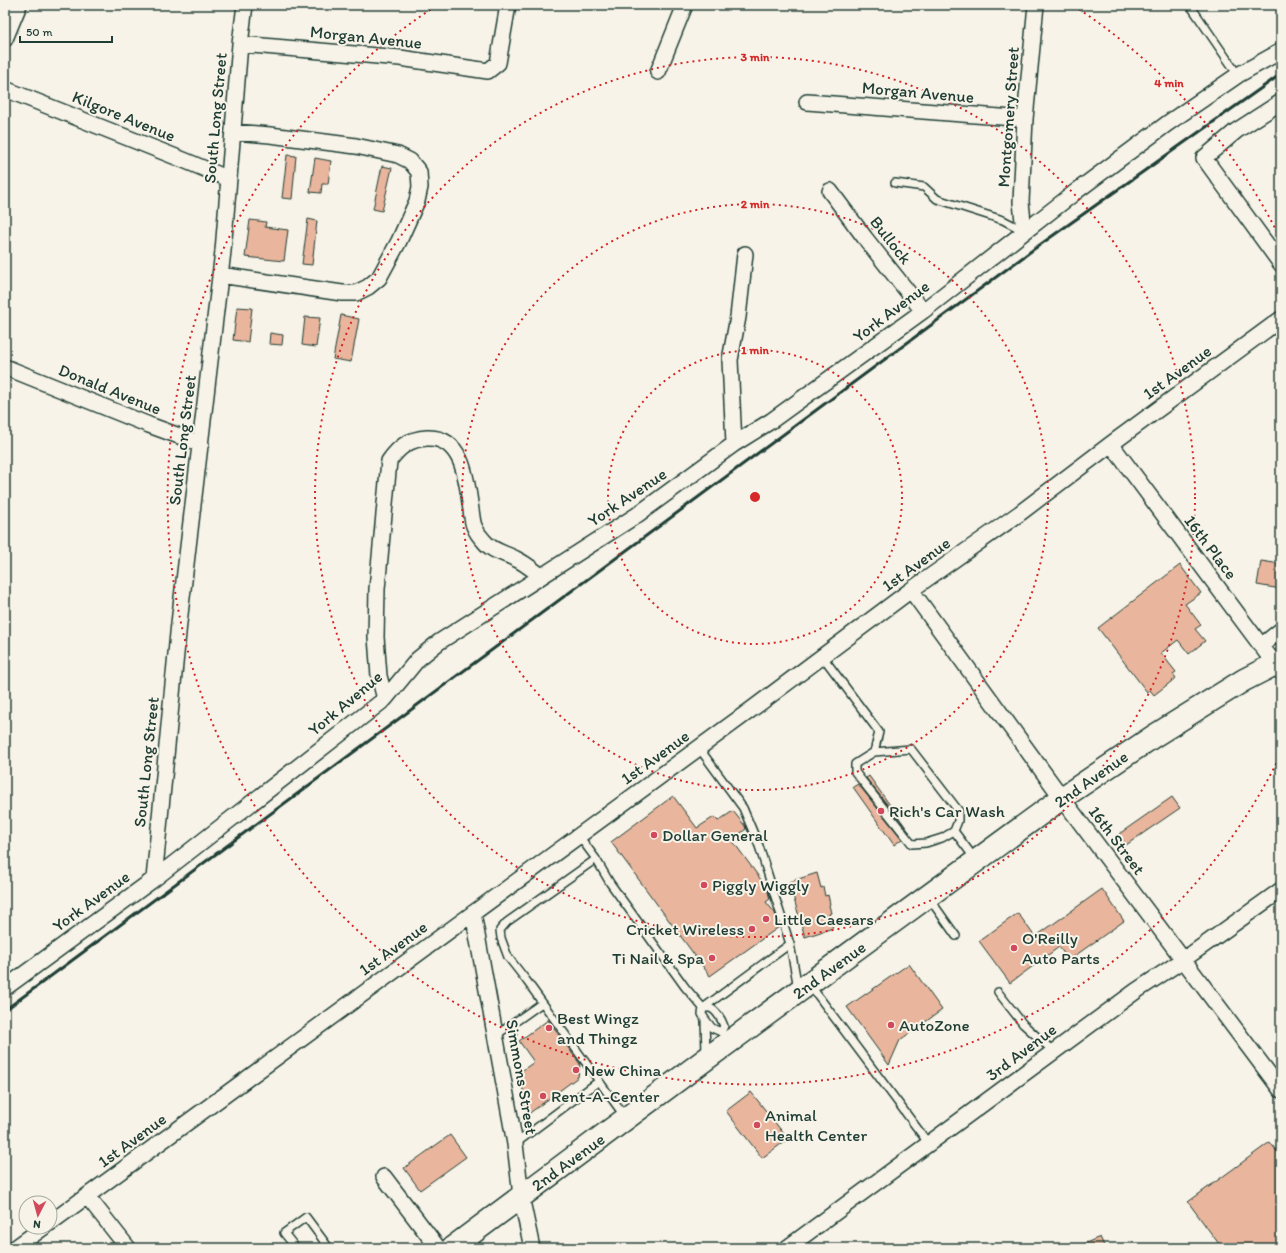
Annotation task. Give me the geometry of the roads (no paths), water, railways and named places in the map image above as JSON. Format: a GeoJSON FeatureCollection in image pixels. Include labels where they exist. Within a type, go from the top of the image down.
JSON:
{"type":"FeatureCollection","features":[{"type":"Feature","properties":{"kind":"main road","name":"2nd Avenue"},"geometry":{"type":"LineString","coordinates":[[452,1248],[706,1059],[725,1037],[804,988],[1062,798],[1154,736],[1244,680],[1279,666]]}},
{"type":"Feature","properties":{"kind":"street"},"geometry":{"type":"LineString","coordinates":[[5,39],[19,5]]}},
{"type":"Feature","properties":{"kind":"street","name":"South Long Street"},"geometry":{"type":"LineString","coordinates":[[154,879],[180,623],[220,275],[234,132],[240,44],[245,5]]}},
{"type":"Feature","properties":{"kind":"street","name":"Morgan Avenue"},"geometry":{"type":"LineString","coordinates":[[240,44],[400,58],[488,70],[498,63],[508,5]]}},
{"type":"Feature","properties":{"kind":"street"},"geometry":{"type":"LineString","coordinates":[[658,72],[686,5]]}},
{"type":"Feature","properties":{"kind":"street","name":"Montgomery Street"},"geometry":{"type":"LineString","coordinates":[[1024,231],[1021,202],[1025,119],[1036,5]]}},
{"type":"Feature","properties":{"kind":"street","name":"York Avenue"},"geometry":{"type":"LineString","coordinates":[[5,988],[154,879],[385,698],[418,659],[439,642],[637,515],[734,444],[771,422],[923,311],[1024,231],[1168,123],[1238,75],[1281,51]]}},
{"type":"Feature","properties":{"kind":"street","name":"Kilgore Avenue"},"geometry":{"type":"LineString","coordinates":[[5,89],[229,179]]}},
{"type":"Feature","properties":{"kind":"street","name":"Morgan Avenue"},"geometry":{"type":"LineString","coordinates":[[807,102],[1025,119]]}},
{"type":"Feature","properties":{"kind":"street"},"geometry":{"type":"LineString","coordinates":[[1281,102],[1236,131],[1204,158],[1281,264]]}},
{"type":"Feature","properties":{"kind":"street"},"geometry":{"type":"LineString","coordinates":[[220,275],[342,293],[356,293],[368,287],[379,278],[399,241],[416,201],[420,187],[418,172],[410,161],[398,155],[356,146],[234,132]]}},
{"type":"Feature","properties":{"kind":"street","name":"Bullock"},"geometry":{"type":"LineString","coordinates":[[830,191],[923,311]]}},
{"type":"Feature","properties":{"kind":"street"},"geometry":{"type":"LineString","coordinates":[[734,444],[730,360],[738,317],[745,254]]}},
{"type":"Feature","properties":{"kind":"street","name":"1st Avenue"},"geometry":{"type":"LineString","coordinates":[[58,1217],[823,657],[912,590],[1020,513],[1281,319]]}},
{"type":"Feature","properties":{"kind":"street","name":"Donald Avenue"},"geometry":{"type":"LineString","coordinates":[[5,367],[149,425],[201,444]]}},
{"type":"Feature","properties":{"kind":"street"},"geometry":{"type":"LineString","coordinates":[[385,698],[379,676],[376,637],[377,589],[389,461],[396,451],[419,439],[432,438],[445,441],[455,450],[462,463],[474,526],[484,543],[501,553],[515,558],[541,576]]}},
{"type":"Feature","properties":{"kind":"street","name":"16th Place"},"geometry":{"type":"LineString","coordinates":[[1111,444],[1261,646],[1279,666]]}},
{"type":"Feature","properties":{"kind":"street","name":"16th Street"},"geometry":{"type":"LineString","coordinates":[[912,590],[1062,798],[1281,1090]]}},
{"type":"Feature","properties":{"kind":"street"},"geometry":{"type":"LineString","coordinates":[[1261,646],[1281,630]]}},
{"type":"Feature","properties":{"kind":"street","name":"3rd Avenue"},"geometry":{"type":"LineString","coordinates":[[787,1248],[1053,1051],[1281,890]]}},
{"type":"Feature","properties":{"kind":"street","name":"Simmons Street"},"geometry":{"type":"LineString","coordinates":[[473,913],[515,1144],[521,1196],[532,1248]]}},
{"type":"Feature","properties":{"kind":"street"},"geometry":{"type":"LineString","coordinates":[[384,1177],[438,1248]]}},
{"type":"Feature","properties":{"kind":"street"},"geometry":{"type":"LineString","coordinates":[[87,1196],[128,1248]]}},
{"type":"Feature","properties":{"kind":"street"},"geometry":{"type":"LineString","coordinates":[[15,1248],[33,1235]]}},
{"type":"Feature","properties":{"kind":"lane"},"geometry":{"type":"LineString","coordinates":[[1190,5],[1238,75]]}},
{"type":"Feature","properties":{"kind":"lane"},"geometry":{"type":"LineString","coordinates":[[895,183],[924,187],[937,199],[1003,220],[1024,231]]}},
{"type":"Feature","properties":{"kind":"lane"},"geometry":{"type":"LineString","coordinates":[[823,657],[879,732],[874,752]]}},
{"type":"Feature","properties":{"kind":"lane"},"geometry":{"type":"LineString","coordinates":[[699,748],[743,808],[759,846],[804,988],[929,1144]]}},
{"type":"Feature","properties":{"kind":"lane"},"geometry":{"type":"LineString","coordinates":[[911,748],[958,810],[958,822],[954,831],[942,838],[926,843],[912,844],[855,772],[855,764],[874,752],[911,748]]}},
{"type":"Feature","properties":{"kind":"lane"},"geometry":{"type":"LineString","coordinates":[[954,831],[977,861]]}},
{"type":"Feature","properties":{"kind":"lane"},"geometry":{"type":"LineString","coordinates":[[579,836],[596,859],[610,883],[685,987],[703,1008],[710,1008],[713,1010],[722,1021],[725,1037]]}},
{"type":"Feature","properties":{"kind":"lane"},"geometry":{"type":"LineString","coordinates":[[596,859],[507,922],[500,930],[501,938],[508,957],[627,1119]]}},
{"type":"Feature","properties":{"kind":"lane"},"geometry":{"type":"LineString","coordinates":[[928,897],[956,936]]}},
{"type":"Feature","properties":{"kind":"lane"},"geometry":{"type":"LineString","coordinates":[[725,1037],[712,1028],[705,1019],[702,1014],[703,1008],[790,944]]}},
{"type":"Feature","properties":{"kind":"lane"},"geometry":{"type":"LineString","coordinates":[[998,992],[1023,1024],[1053,1051]]}},
{"type":"Feature","properties":{"kind":"lane"},"geometry":{"type":"LineString","coordinates":[[495,1036],[542,1003]]}},
{"type":"Feature","properties":{"kind":"lane"},"geometry":{"type":"LineString","coordinates":[[705,1019],[706,1059]]}},
{"type":"Feature","properties":{"kind":"lane"},"geometry":{"type":"LineString","coordinates":[[515,1144],[599,1081]]}},
{"type":"Feature","properties":{"kind":"lane"},"geometry":{"type":"LineString","coordinates":[[296,1248],[284,1233],[306,1217],[329,1248]]}},
{"type":"Feature","properties":{"kind":"railway"},"geometry":{"type":"LineString","coordinates":[[5,1010],[1034,249],[1281,74]]}},
{"type":"Feature","properties":{"kind":"place","name":"Rich's Car Wash"},"geometry":{"type":"Point","coordinates":[881,811]}},
{"type":"Feature","properties":{"kind":"place","name":"Dollar General"},"geometry":{"type":"Point","coordinates":[654,835]}},
{"type":"Feature","properties":{"kind":"place","name":"Piggly Wiggly"},"geometry":{"type":"Point","coordinates":[704,885]}},
{"type":"Feature","properties":{"kind":"place","name":"Little Caesars"},"geometry":{"type":"Point","coordinates":[766,919]}},
{"type":"Feature","properties":{"kind":"place","name":"Cricket Wireless"},"geometry":{"type":"Point","coordinates":[752,929]}},
{"type":"Feature","properties":{"kind":"place","name":"O'Reilly Auto Parts"},"geometry":{"type":"Point","coordinates":[1014,948]}},
{"type":"Feature","properties":{"kind":"place","name":"Ti Nail & Spa"},"geometry":{"type":"Point","coordinates":[712,958]}},
{"type":"Feature","properties":{"kind":"place","name":"AutoZone"},"geometry":{"type":"Point","coordinates":[891,1025]}},
{"type":"Feature","properties":{"kind":"place","name":"Best Wingz and Thingz"},"geometry":{"type":"Point","coordinates":[549,1028]}},
{"type":"Feature","properties":{"kind":"place","name":"New China"},"geometry":{"type":"Point","coordinates":[576,1070]}},
{"type":"Feature","properties":{"kind":"place","name":"Rent-A-Center"},"geometry":{"type":"Point","coordinates":[543,1096]}},
{"type":"Feature","properties":{"kind":"place","name":"Animal Health Center"},"geometry":{"type":"Point","coordinates":[757,1125]}}]}
